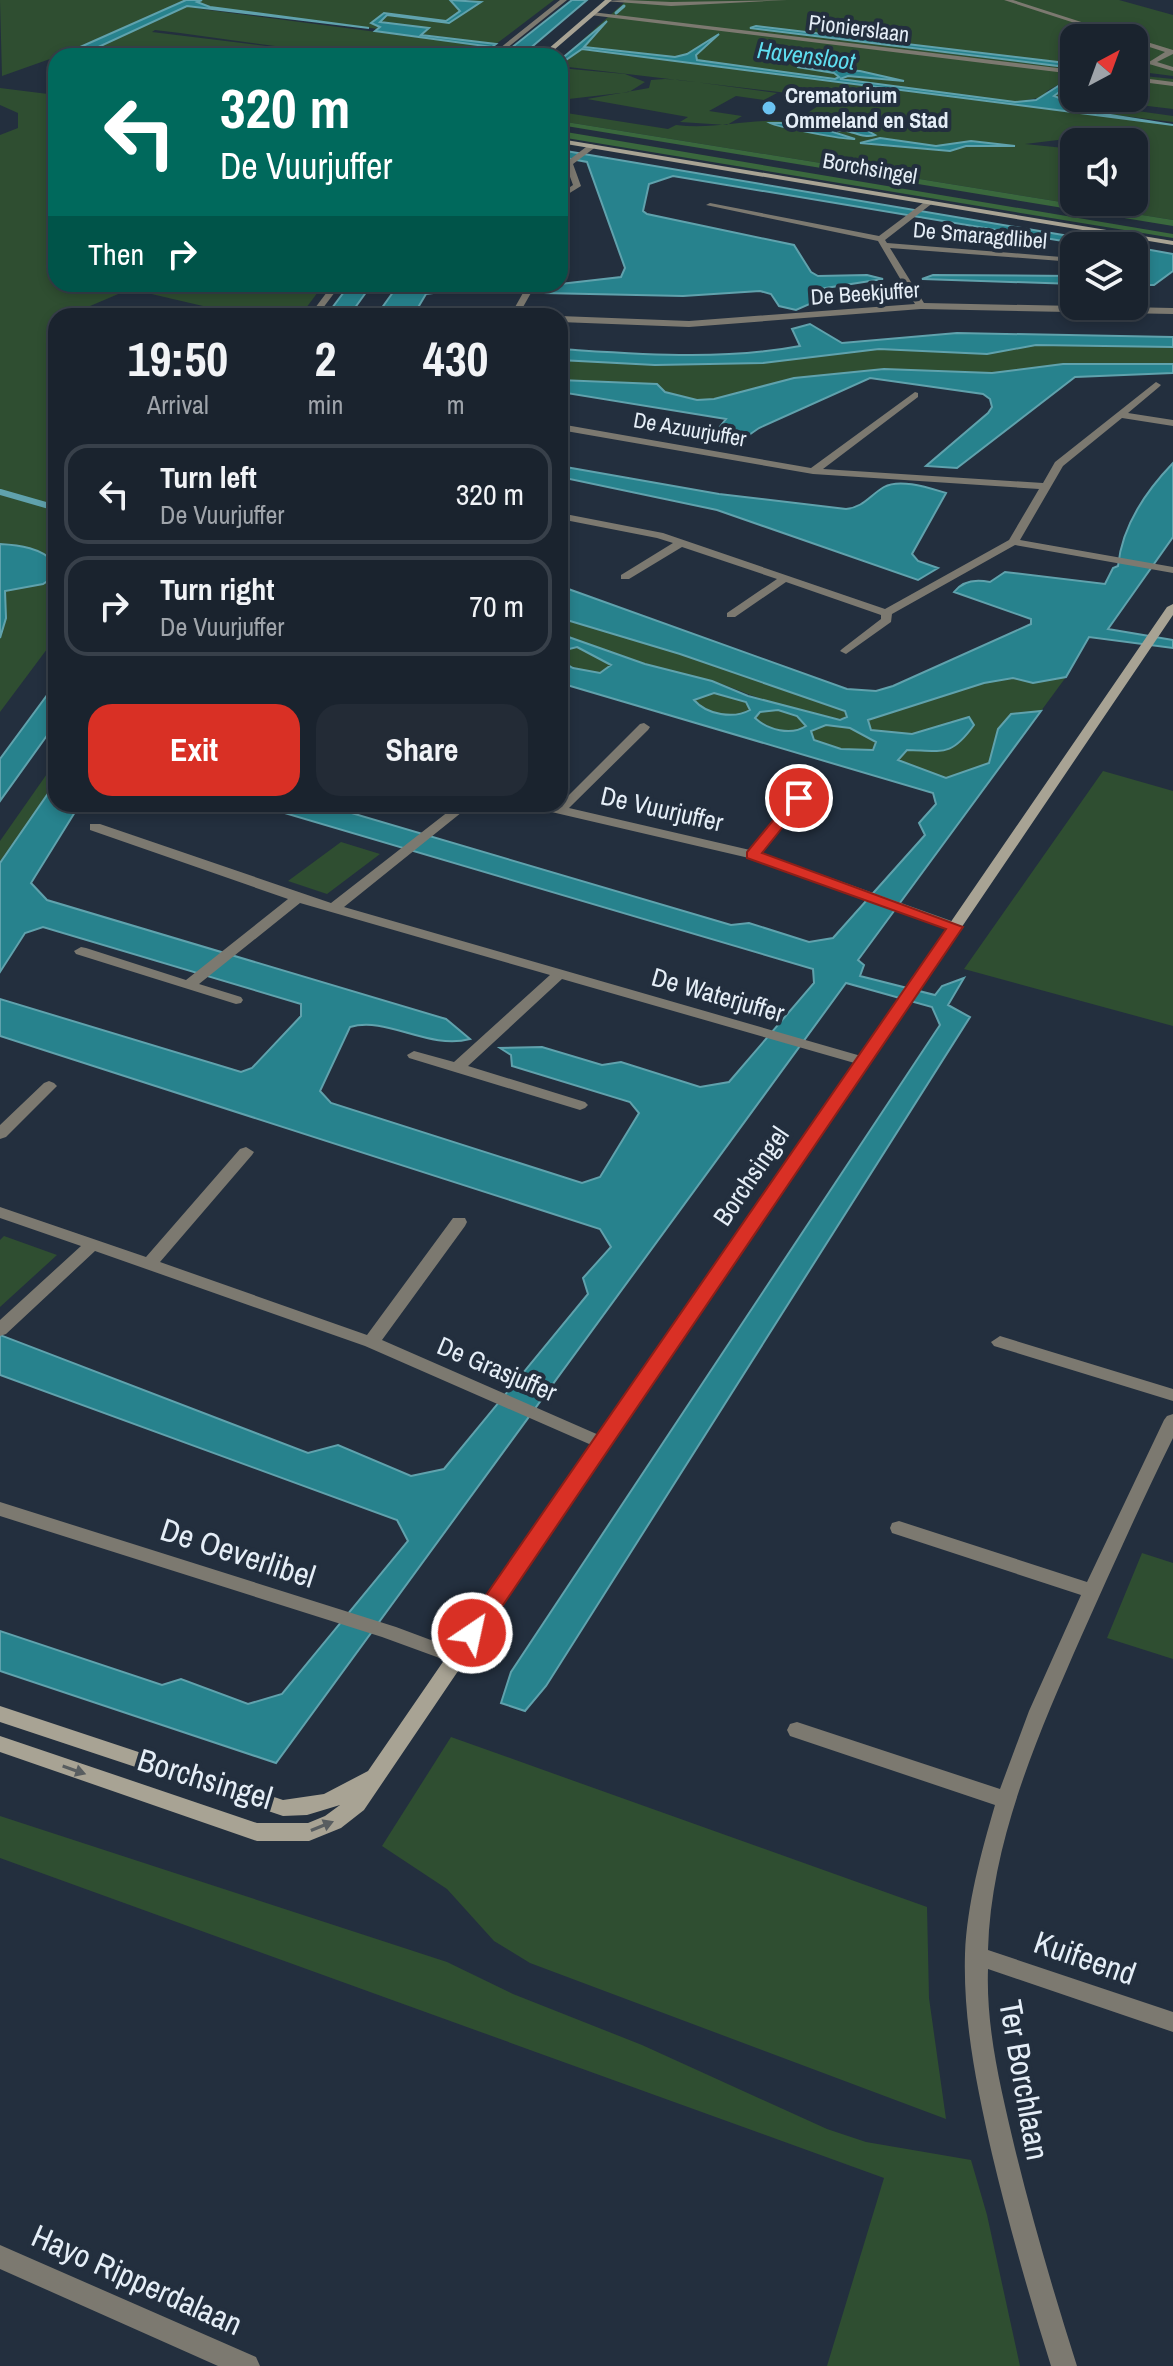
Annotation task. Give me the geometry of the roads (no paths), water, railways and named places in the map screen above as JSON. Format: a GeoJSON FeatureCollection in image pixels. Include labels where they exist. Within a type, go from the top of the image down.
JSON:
{"type":"FeatureCollection","features":[{"type":"Feature","properties":{"kind":"main road"},"geometry":{"type":"LineString","coordinates":[[552,48],[608,1]]}},
{"type":"Feature","properties":{"kind":"main road","name":"Borchsingel"},"geometry":{"type":"LineString","coordinates":[[568,143],[1173,243]]}},
{"type":"Feature","properties":{"kind":"main road","name":"Borchsingel"},"geometry":{"type":"LineString","coordinates":[[0,1744],[231,1824],[279,1835],[309,1832],[333,1822],[357,1804],[1173,607]]}},
{"type":"Feature","properties":{"kind":"main road","name":"Borchsingel"},"geometry":{"type":"LineString","coordinates":[[0,1714],[283,1808],[308,1808],[335,1799],[375,1776]]}},
{"type":"Feature","properties":{"kind":"street"},"geometry":{"type":"LineString","coordinates":[[503,48],[564,0]]}},
{"type":"Feature","properties":{"kind":"street"},"geometry":{"type":"LineString","coordinates":[[608,1],[671,4],[784,0]]}},
{"type":"Feature","properties":{"kind":"street"},"geometry":{"type":"LineString","coordinates":[[1007,0],[1083,24]]}},
{"type":"Feature","properties":{"kind":"street","name":"Pionierslaan"},"geometry":{"type":"LineString","coordinates":[[592,14],[1060,70]]}},
{"type":"Feature","properties":{"kind":"street"},"geometry":{"type":"LineString","coordinates":[[1148,44],[1172,52]]}},
{"type":"Feature","properties":{"kind":"street"},"geometry":{"type":"LineString","coordinates":[[1172,52],[1151,63],[1173,69]]}},
{"type":"Feature","properties":{"kind":"street"},"geometry":{"type":"LineString","coordinates":[[1148,81],[1173,84]]}},
{"type":"Feature","properties":{"kind":"street"},"geometry":{"type":"LineString","coordinates":[[568,192],[577,186],[569,163],[589,149]]}},
{"type":"Feature","properties":{"kind":"street","name":"De Smaragdlibel"},"geometry":{"type":"LineString","coordinates":[[882,242],[930,202]]}},
{"type":"Feature","properties":{"kind":"street","name":"De Smaragdlibel"},"geometry":{"type":"LineString","coordinates":[[709,203],[882,242],[1060,259]]}},
{"type":"Feature","properties":{"kind":"street","name":"De Smaragdlibel"},"geometry":{"type":"LineString","coordinates":[[882,242],[921,306]]}},
{"type":"Feature","properties":{"kind":"street","name":"De Beekjuffer"},"geometry":{"type":"LineString","coordinates":[[568,319],[689,324],[921,306],[1173,311]]}},
{"type":"Feature","properties":{"kind":"street"},"geometry":{"type":"LineString","coordinates":[[568,518],[682,542],[886,613],[1013,542],[1059,464],[1156,385]]}},
{"type":"Feature","properties":{"kind":"street"},"geometry":{"type":"LineString","coordinates":[[813,471],[915,395]]}},
{"type":"Feature","properties":{"kind":"street"},"geometry":{"type":"LineString","coordinates":[[1120,415],[1173,423]]}},
{"type":"Feature","properties":{"kind":"street","name":"De Azuurjuffer"},"geometry":{"type":"LineString","coordinates":[[568,428],[813,471],[1047,486]]}},
{"type":"Feature","properties":{"kind":"street"},"geometry":{"type":"LineString","coordinates":[[625,577],[682,542]]}},
{"type":"Feature","properties":{"kind":"street"},"geometry":{"type":"LineString","coordinates":[[1013,542],[1168,569]]}},
{"type":"Feature","properties":{"kind":"street"},"geometry":{"type":"LineString","coordinates":[[731,615],[784,579]]}},
{"type":"Feature","properties":{"kind":"street"},"geometry":{"type":"LineString","coordinates":[[846,651],[887,620],[886,613]]}},
{"type":"Feature","properties":{"kind":"street","name":"De Vuurjuffer"},"geometry":{"type":"LineString","coordinates":[[568,802],[644,727]]}},
{"type":"Feature","properties":{"kind":"street","name":"De Vuurjuffer"},"geometry":{"type":"LineString","coordinates":[[753,855],[815,779]]}},
{"type":"Feature","properties":{"kind":"street"},"geometry":{"type":"LineString","coordinates":[[334,908],[457,812]]}},
{"type":"Feature","properties":{"kind":"street","name":"De Vuurjuffer"},"geometry":{"type":"LineString","coordinates":[[568,812],[753,855],[955,927]]}},
{"type":"Feature","properties":{"kind":"street","name":"De Waterjuffer"},"geometry":{"type":"LineString","coordinates":[[95,827],[298,898],[863,1061]]}},
{"type":"Feature","properties":{"kind":"street"},"geometry":{"type":"LineString","coordinates":[[193,981],[298,898]]}},
{"type":"Feature","properties":{"kind":"street"},"geometry":{"type":"LineString","coordinates":[[81,951],[193,981],[236,1000]]}},
{"type":"Feature","properties":{"kind":"street"},"geometry":{"type":"LineString","coordinates":[[457,1068],[559,974]]}},
{"type":"Feature","properties":{"kind":"street"},"geometry":{"type":"LineString","coordinates":[[414,1055],[580,1105]]}},
{"type":"Feature","properties":{"kind":"street"},"geometry":{"type":"LineString","coordinates":[[0,1134],[49,1086]]}},
{"type":"Feature","properties":{"kind":"street"},"geometry":{"type":"LineString","coordinates":[[149,1264],[246,1152]]}},
{"type":"Feature","properties":{"kind":"street","name":"De Grasjuffer"},"geometry":{"type":"LineString","coordinates":[[0,1212],[371,1342],[602,1443]]}},
{"type":"Feature","properties":{"kind":"street"},"geometry":{"type":"LineString","coordinates":[[371,1342],[459,1222]]}},
{"type":"Feature","properties":{"kind":"street"},"geometry":{"type":"LineString","coordinates":[[4,1327],[92,1245]]}},
{"type":"Feature","properties":{"kind":"street"},"geometry":{"type":"LineString","coordinates":[[1000,1342],[1173,1395]]}},
{"type":"Feature","properties":{"kind":"street","name":"Ter Borchlaan"},"geometry":{"type":"LineString","coordinates":[[1064,2366],[1029,2261],[986,2081],[979,2031],[976,1955],[983,1881],[1006,1800],[1047,1692],[1130,1504],[1173,1420]]}},
{"type":"Feature","properties":{"kind":"street","name":"De Oeverlibel"},"geometry":{"type":"LineString","coordinates":[[0,1509],[389,1632],[456,1657]]}},
{"type":"Feature","properties":{"kind":"street"},"geometry":{"type":"LineString","coordinates":[[899,1528],[1092,1591]]}},
{"type":"Feature","properties":{"kind":"street"},"geometry":{"type":"LineString","coordinates":[[797,1730],[1006,1800]]}},
{"type":"Feature","properties":{"kind":"street","name":"Kuifeend"},"geometry":{"type":"LineString","coordinates":[[976,1955],[1173,2022]]}},
{"type":"Feature","properties":{"kind":"street","name":"Hayo Ripperdalaan"},"geometry":{"type":"LineString","coordinates":[[0,2257],[247,2366]]}},
{"type":"Feature","properties":{"kind":"water"},"geometry":{"type":"Polygon","coordinates":[[[186,0],[202,0],[197,2],[210,7],[369,28],[187,6],[96,48],[78,48],[186,0]]]}},
{"type":"Feature","properties":{"kind":"water"},"geometry":{"type":"Polygon","coordinates":[[[450,0],[481,2],[449,23],[387,15],[380,22],[429,28],[421,35],[496,44],[492,47],[375,31],[380,27],[371,23],[384,13],[446,21],[460,11],[450,0]]]}},
{"type":"Feature","properties":{"kind":"water"},"geometry":{"type":"Polygon","coordinates":[[[572,0],[587,0],[530,48],[511,48],[572,0]]]}},
{"type":"Feature","properties":{"kind":"water"},"geometry":{"type":"Polygon","coordinates":[[[607,21],[584,47],[675,57],[687,54],[719,34],[696,55],[697,60],[835,79],[839,77],[834,73],[797,67],[860,71],[904,81],[848,76],[840,79],[1015,102],[1036,100],[1060,85],[1060,92],[1054,96],[1060,98],[1060,110],[582,49],[568,59],[568,53],[607,21]]]}},
{"type":"Feature","properties":{"kind":"water"},"geometry":{"type":"Polygon","coordinates":[[[756,26],[1060,62],[1060,66],[750,28],[756,26]]]}},
{"type":"Feature","properties":{"kind":"water"},"geometry":{"type":"Polygon","coordinates":[[[1072,112],[1095,112],[1173,125],[1072,112]]]}},
{"type":"Feature","properties":{"kind":"water"},"geometry":{"type":"Polygon","coordinates":[[[809,114],[859,126],[875,135],[833,132],[855,139],[849,139],[770,123],[795,123],[809,114]]]}},
{"type":"Feature","properties":{"kind":"water"},"geometry":{"type":"Polygon","coordinates":[[[880,138],[936,146],[971,141],[1015,146],[966,146],[950,151],[860,143],[880,138]]]}},
{"type":"Feature","properties":{"kind":"water"},"geometry":{"type":"Polygon","coordinates":[[[568,151],[1060,235],[1060,240],[673,176],[649,184],[643,211],[794,245],[811,272],[818,276],[867,275],[883,279],[813,290],[810,293],[812,303],[796,310],[779,306],[771,294],[760,291],[683,296],[495,292],[568,292],[568,283],[621,277],[625,268],[587,162],[568,158],[568,151]]]}},
{"type":"Feature","properties":{"kind":"water"},"geometry":{"type":"Polygon","coordinates":[[[1148,250],[1173,254],[1173,271],[1154,285],[1148,285],[1148,250]]]}},
{"type":"Feature","properties":{"kind":"water"},"geometry":{"type":"Polygon","coordinates":[[[933,275],[1060,276],[1060,284],[922,279],[933,275]]]}},
{"type":"Feature","properties":{"kind":"water"},"geometry":{"type":"Polygon","coordinates":[[[344,292],[366,292],[355,308],[332,308],[344,292]]]}},
{"type":"Feature","properties":{"kind":"water"},"geometry":{"type":"Polygon","coordinates":[[[393,292],[441,292],[426,294],[418,308],[382,308],[393,292]]]}},
{"type":"Feature","properties":{"kind":"water"},"geometry":{"type":"Polygon","coordinates":[[[810,324],[842,343],[957,333],[1173,337],[1173,347],[1036,345],[987,354],[879,349],[763,363],[655,365],[568,360],[568,350],[710,355],[800,346],[792,329],[810,324]]]}},
{"type":"Feature","properties":{"kind":"water"},"geometry":{"type":"Polygon","coordinates":[[[1063,364],[1173,364],[1173,373],[1075,377],[957,468],[926,466],[988,413],[992,407],[990,399],[983,394],[870,378],[759,428],[736,444],[710,439],[726,419],[568,393],[568,380],[657,384],[665,392],[697,400],[714,399],[794,378],[884,369],[992,373],[1063,364]]]}},
{"type":"Feature","properties":{"kind":"water"},"geometry":{"type":"Polygon","coordinates":[[[1173,463],[1173,537],[1108,629],[1173,640],[1173,648],[1089,637],[1066,677],[1033,683],[1013,678],[984,683],[868,720],[871,730],[912,734],[969,717],[974,725],[959,743],[938,751],[907,750],[898,760],[946,778],[989,763],[998,729],[1011,714],[1041,711],[858,960],[864,965],[860,976],[935,995],[942,986],[964,978],[948,1005],[970,1017],[546,1686],[525,1711],[501,1703],[511,1672],[940,1025],[932,1007],[846,983],[276,1763],[0,1671],[0,1631],[162,1685],[181,1679],[248,1704],[282,1694],[408,1541],[397,1520],[0,1375],[0,1335],[308,1453],[338,1445],[411,1476],[444,1469],[588,1294],[583,1278],[611,1247],[600,1229],[0,1036],[0,999],[241,1072],[252,1068],[301,1016],[301,1004],[43,927],[25,933],[0,972],[0,863],[48,794],[48,812],[75,812],[31,883],[47,900],[446,1019],[470,1039],[439,1040],[378,1026],[350,1027],[320,1091],[331,1103],[582,1183],[600,1177],[639,1113],[630,1102],[512,1066],[511,1055],[500,1048],[542,1047],[602,1065],[621,1062],[700,1087],[729,1082],[814,983],[813,969],[281,812],[348,812],[731,925],[749,923],[809,942],[833,938],[925,835],[919,823],[936,804],[933,793],[568,685],[568,665],[600,673],[611,665],[577,647],[568,649],[568,637],[645,664],[712,681],[748,696],[840,720],[847,717],[845,711],[680,654],[568,620],[568,589],[847,689],[876,691],[1031,624],[1031,619],[954,592],[966,583],[990,582],[1005,572],[1105,584],[1113,568],[1118,566],[1124,537],[1145,497],[1173,463]],[[714,693],[694,700],[706,709],[721,714],[750,710],[746,702],[714,693]],[[778,710],[760,712],[755,718],[773,728],[787,731],[806,726],[797,716],[778,710]],[[826,725],[811,731],[814,740],[841,749],[873,750],[876,742],[850,728],[826,725]]]}},
{"type":"Feature","properties":{"kind":"water"},"geometry":{"type":"Polygon","coordinates":[[[568,467],[719,494],[846,509],[862,504],[891,484],[906,484],[946,493],[912,554],[918,561],[938,568],[918,580],[717,510],[568,479],[568,467]]]}},
{"type":"Feature","properties":{"kind":"water"},"geometry":{"type":"Polygon","coordinates":[[[0,544],[22,546],[44,554],[48,557],[48,581],[5,591],[6,618],[0,638],[0,544]]]}},
{"type":"Feature","properties":{"kind":"water"},"geometry":{"type":"Polygon","coordinates":[[[48,694],[48,734],[0,801],[0,759],[48,694]]]}},
{"type":"Feature","properties":{"kind":"waterway"},"geometry":{"type":"LineString","coordinates":[[616,13],[624,6]]}},
{"type":"Feature","properties":{"kind":"waterway"},"geometry":{"type":"LineString","coordinates":[[0,492],[48,506]]}},
{"type":"Feature","properties":{"kind":"place","name":"Crematorium Ommeland en Stad"},"geometry":{"type":"Point","coordinates":[769,108]}},
{"type":"Feature","properties":{"kind":"water label","name":"Havensloot"},"geometry":{"type":"Point","coordinates":[806,56]}}]}
